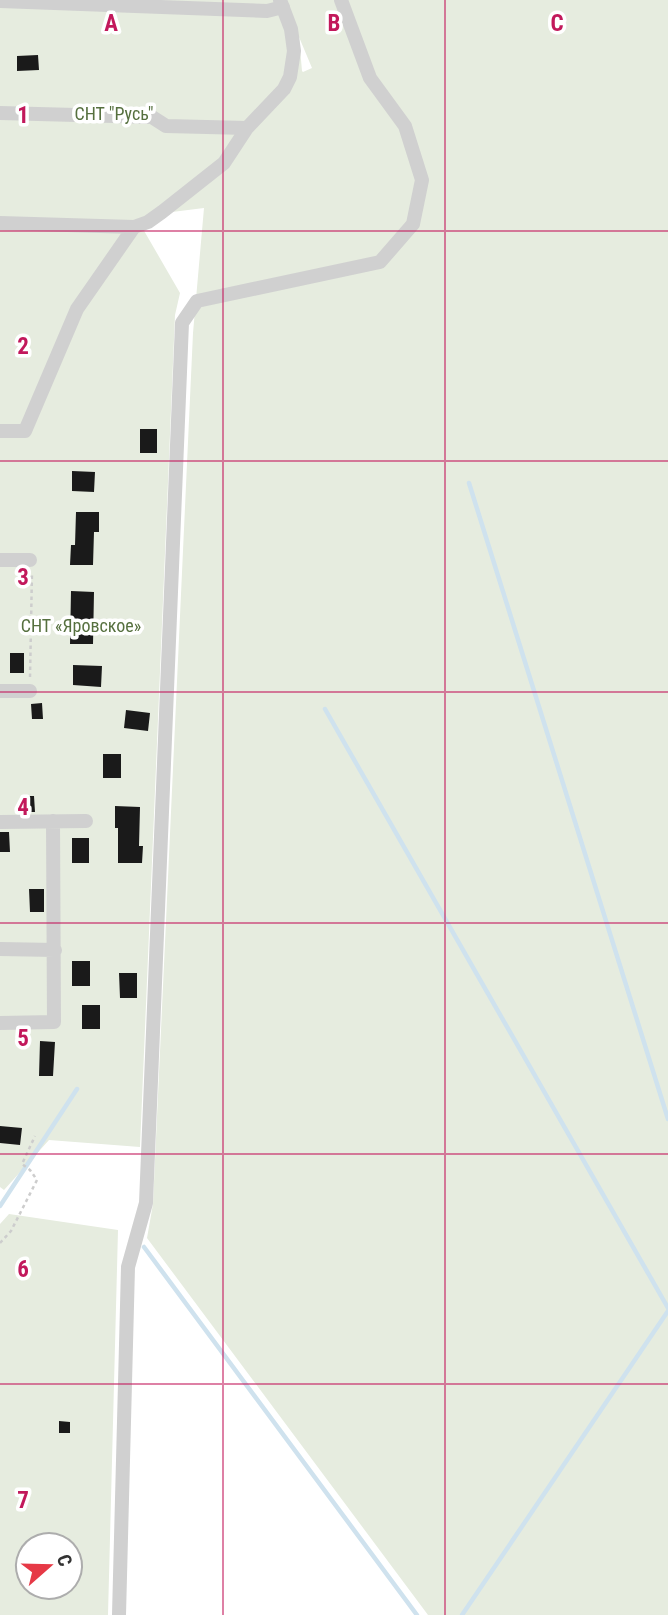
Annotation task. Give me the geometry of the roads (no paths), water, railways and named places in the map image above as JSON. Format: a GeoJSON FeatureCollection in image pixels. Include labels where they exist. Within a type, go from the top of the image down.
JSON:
{"type":"FeatureCollection","features":[{"type":"Feature","properties":{"kind":"street"},"geometry":{"type":"LineString","coordinates":[[119,1615],[128,1266],[146,1203],[182,323],[197,301],[380,261],[413,224],[422,180],[419,169],[405,126],[370,78],[341,0]]}},
{"type":"Feature","properties":{"kind":"street"},"geometry":{"type":"LineString","coordinates":[[0,1],[267,11],[282,4],[291,29],[294,51],[290,77],[284,89],[247,128],[224,163],[148,222],[134,227],[0,223]]}},
{"type":"Feature","properties":{"kind":"street"},"geometry":{"type":"LineString","coordinates":[[0,113],[152,117],[166,126],[247,128]]}},
{"type":"Feature","properties":{"kind":"street"},"geometry":{"type":"LineString","coordinates":[[0,431],[25,431],[77,309],[134,227]]}},
{"type":"Feature","properties":{"kind":"street"},"geometry":{"type":"LineString","coordinates":[[0,560],[30,560]]}},
{"type":"Feature","properties":{"kind":"street"},"geometry":{"type":"LineString","coordinates":[[0,691],[30,691]]}},
{"type":"Feature","properties":{"kind":"street"},"geometry":{"type":"LineString","coordinates":[[0,1023],[54,1022],[54,821]]}},
{"type":"Feature","properties":{"kind":"street"},"geometry":{"type":"LineString","coordinates":[[0,822],[86,821]]}},
{"type":"Feature","properties":{"kind":"street"},"geometry":{"type":"LineString","coordinates":[[0,949],[55,950]]}},
{"type":"Feature","properties":{"kind":"waterway"},"geometry":{"type":"LineString","coordinates":[[469,483],[668,1119]]}},
{"type":"Feature","properties":{"kind":"waterway"},"geometry":{"type":"LineString","coordinates":[[325,709],[668,1308]]}},
{"type":"Feature","properties":{"kind":"waterway"},"geometry":{"type":"LineString","coordinates":[[0,1206],[77,1089]]}},
{"type":"Feature","properties":{"kind":"waterway"},"geometry":{"type":"LineString","coordinates":[[144,1247],[417,1615]]}},
{"type":"Feature","properties":{"kind":"waterway"},"geometry":{"type":"LineString","coordinates":[[462,1615],[668,1311]]}},
{"type":"Feature","properties":{"kind":"park label","name":"СНТ \"Русь\""},"geometry":{"type":"Point","coordinates":[114,114]}},
{"type":"Feature","properties":{"kind":"park label","name":"СНТ «Яровское»"},"geometry":{"type":"Point","coordinates":[81,626]}}]}
